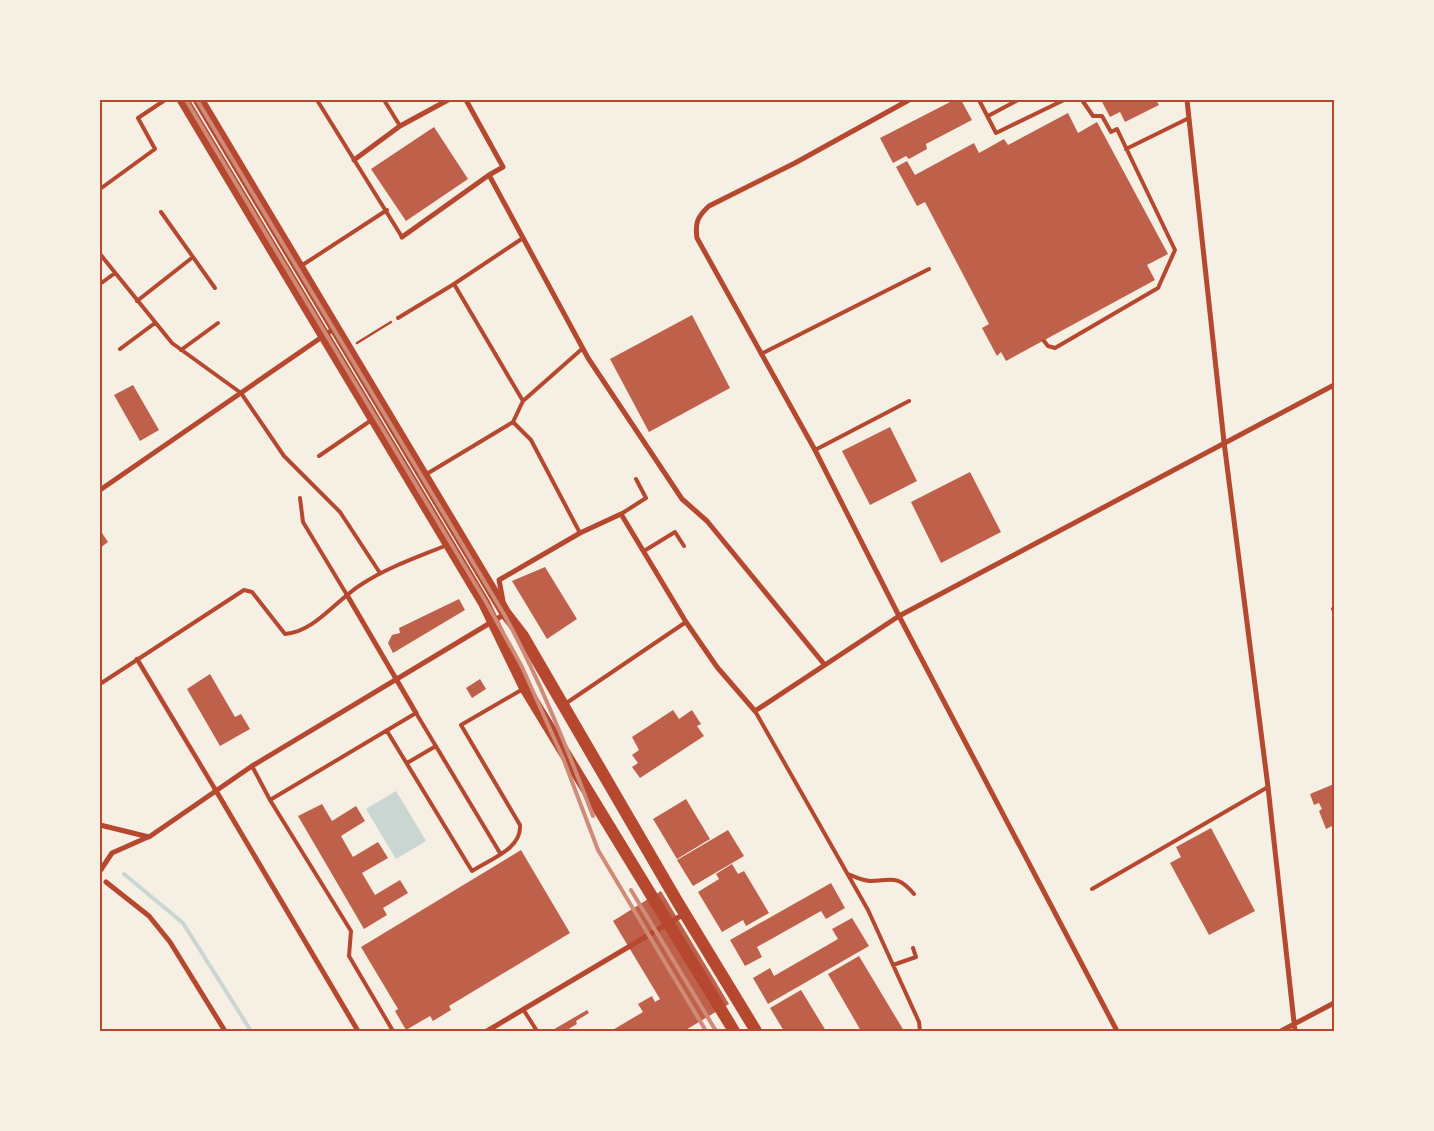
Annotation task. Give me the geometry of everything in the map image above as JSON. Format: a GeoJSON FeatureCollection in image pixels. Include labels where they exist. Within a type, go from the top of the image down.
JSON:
{"type":"FeatureCollection","features":[{"type":"Feature","properties":{"kind":"main road"},"geometry":{"type":"LineString","coordinates":[[183,100],[449,544],[493,620],[524,688],[734,1031]]}},
{"type":"Feature","properties":{"kind":"main road"},"geometry":{"type":"LineString","coordinates":[[199,100],[506,614],[523,636],[684,914],[756,1031]]}},
{"type":"Feature","properties":{"kind":"street"},"geometry":{"type":"LineString","coordinates":[[354,160],[400,126],[448,100]]}},
{"type":"Feature","properties":{"kind":"street"},"geometry":{"type":"LineString","coordinates":[[402,237],[503,167],[466,100]]}},
{"type":"Feature","properties":{"kind":"street"},"geometry":{"type":"LineString","coordinates":[[909,100],[795,163],[709,206],[700,214],[695,223],[697,238],[815,450],[899,616],[1117,1031]]}},
{"type":"Feature","properties":{"kind":"street"},"geometry":{"type":"LineString","coordinates":[[1187,100],[1224,442],[1268,787],[1295,1031]]}},
{"type":"Feature","properties":{"kind":"street"},"geometry":{"type":"LineString","coordinates":[[489,176],[582,348],[682,498],[706,521],[824,664]]}},
{"type":"Feature","properties":{"kind":"street"},"geometry":{"type":"LineString","coordinates":[[100,490],[335,328]]}},
{"type":"Feature","properties":{"kind":"street"},"geometry":{"type":"LineString","coordinates":[[100,871],[112,853],[149,837],[215,789],[493,620],[506,614],[499,580],[580,533],[621,514],[686,622],[717,667],[755,711],[899,616],[1334,384]]}},
{"type":"Feature","properties":{"kind":"street"},"geometry":{"type":"LineString","coordinates":[[347,595],[416,712]]}},
{"type":"Feature","properties":{"kind":"street"},"geometry":{"type":"LineString","coordinates":[[137,659],[358,1031]]}},
{"type":"Feature","properties":{"kind":"street"},"geometry":{"type":"LineString","coordinates":[[100,825],[149,837]]}},
{"type":"Feature","properties":{"kind":"street"},"geometry":{"type":"LineString","coordinates":[[106,882],[149,916],[170,942],[225,1031]]}},
{"type":"Feature","properties":{"kind":"street"},"geometry":{"type":"LineString","coordinates":[[487,1031],[684,914]]}},
{"type":"Feature","properties":{"kind":"street"},"geometry":{"type":"LineString","coordinates":[[1281,1031],[1334,1003]]}},
{"type":"Feature","properties":{"kind":"lane"},"geometry":{"type":"LineString","coordinates":[[100,189],[155,149],[138,118],[165,100]]}},
{"type":"Feature","properties":{"kind":"lane"},"geometry":{"type":"LineString","coordinates":[[316,100],[387,210],[402,237]]}},
{"type":"Feature","properties":{"kind":"lane"},"geometry":{"type":"LineString","coordinates":[[384,100],[400,126]]}},
{"type":"Feature","properties":{"kind":"lane"},"geometry":{"type":"LineString","coordinates":[[980,100],[996,133],[1064,100]]}},
{"type":"Feature","properties":{"kind":"lane"},"geometry":{"type":"LineString","coordinates":[[988,116],[1018,100]]}},
{"type":"Feature","properties":{"kind":"lane"},"geometry":{"type":"LineString","coordinates":[[1044,340],[1048,346],[1055,348],[1158,288],[1175,250],[1117,128],[1111,132],[1102,116],[1093,116],[1082,100]]}},
{"type":"Feature","properties":{"kind":"lane"},"geometry":{"type":"LineString","coordinates":[[1126,149],[1189,118]]}},
{"type":"Feature","properties":{"kind":"lane"},"geometry":{"type":"LineString","coordinates":[[288,275],[387,210]]}},
{"type":"Feature","properties":{"kind":"lane"},"geometry":{"type":"LineString","coordinates":[[160,212],[215,288]]}},
{"type":"Feature","properties":{"kind":"lane"},"geometry":{"type":"LineString","coordinates":[[398,318],[454,284],[523,238]]}},
{"type":"Feature","properties":{"kind":"lane"},"geometry":{"type":"LineString","coordinates":[[100,254],[172,343],[241,393],[284,456],[340,512],[380,573]]}},
{"type":"Feature","properties":{"kind":"lane"},"geometry":{"type":"LineString","coordinates":[[137,301],[193,257]]}},
{"type":"Feature","properties":{"kind":"lane"},"geometry":{"type":"LineString","coordinates":[[761,354],[929,269]]}},
{"type":"Feature","properties":{"kind":"lane"},"geometry":{"type":"LineString","coordinates":[[100,284],[115,274]]}},
{"type":"Feature","properties":{"kind":"lane"},"geometry":{"type":"LineString","coordinates":[[454,284],[523,401]]}},
{"type":"Feature","properties":{"kind":"lane"},"geometry":{"type":"LineString","coordinates":[[120,348],[155,322]]}},
{"type":"Feature","properties":{"kind":"lane"},"geometry":{"type":"LineString","coordinates":[[181,350],[218,323]]}},
{"type":"Feature","properties":{"kind":"lane"},"geometry":{"type":"LineString","coordinates":[[412,483],[514,422],[523,401],[582,348]]}},
{"type":"Feature","properties":{"kind":"lane"},"geometry":{"type":"LineString","coordinates":[[815,450],[909,402]]}},
{"type":"Feature","properties":{"kind":"lane"},"geometry":{"type":"LineString","coordinates":[[319,456],[373,419]]}},
{"type":"Feature","properties":{"kind":"lane"},"geometry":{"type":"LineString","coordinates":[[514,422],[531,440],[580,533]]}},
{"type":"Feature","properties":{"kind":"lane"},"geometry":{"type":"LineString","coordinates":[[621,514],[646,498],[636,479]]}},
{"type":"Feature","properties":{"kind":"lane"},"geometry":{"type":"LineString","coordinates":[[300,498],[303,522],[347,595]]}},
{"type":"Feature","properties":{"kind":"lane"},"geometry":{"type":"LineString","coordinates":[[644,551],[675,532],[684,546]]}},
{"type":"Feature","properties":{"kind":"lane"},"geometry":{"type":"LineString","coordinates":[[100,684],[244,590],[252,592],[285,634],[293,634],[309,625],[347,595],[380,573],[449,544]]}},
{"type":"Feature","properties":{"kind":"lane"},"geometry":{"type":"LineString","coordinates":[[563,705],[686,622]]}},
{"type":"Feature","properties":{"kind":"lane"},"geometry":{"type":"LineString","coordinates":[[387,731],[472,871],[516,844],[520,834],[520,825],[461,724],[524,688]]}},
{"type":"Feature","properties":{"kind":"lane"},"geometry":{"type":"LineString","coordinates":[[755,711],[868,910],[919,1022],[920,1031]]}},
{"type":"Feature","properties":{"kind":"lane"},"geometry":{"type":"LineString","coordinates":[[270,800],[416,712],[500,853]]}},
{"type":"Feature","properties":{"kind":"lane"},"geometry":{"type":"LineString","coordinates":[[407,763],[436,746]]}},
{"type":"Feature","properties":{"kind":"lane"},"geometry":{"type":"LineString","coordinates":[[252,766],[270,800],[351,931],[349,956],[392,1031]]}},
{"type":"Feature","properties":{"kind":"lane"},"geometry":{"type":"LineString","coordinates":[[1092,888],[1268,787]]}},
{"type":"Feature","properties":{"kind":"lane"},"geometry":{"type":"LineString","coordinates":[[848,874],[864,880],[885,878],[904,882],[914,894]]}},
{"type":"Feature","properties":{"kind":"lane"},"geometry":{"type":"LineString","coordinates":[[893,965],[916,957],[913,948]]}},
{"type":"Feature","properties":{"kind":"lane"},"geometry":{"type":"LineString","coordinates":[[523,1010],[537,1031]]}},
{"type":"Feature","properties":{"kind":"path"},"geometry":{"type":"LineString","coordinates":[[348,349],[398,318]]}},
{"type":"Feature","properties":{"kind":"shaded area"},"geometry":{"type":"Polygon","coordinates":[[[396,791],[426,841],[396,859],[366,809],[396,791]]]}},
{"type":"Feature","properties":{"kind":"building"},"geometry":{"type":"Polygon","coordinates":[[[954,100],[961,100],[972,120],[926,144],[927,149],[909,159],[906,156],[893,163],[880,138],[954,100]]]}},
{"type":"Feature","properties":{"kind":"building"},"geometry":{"type":"Polygon","coordinates":[[[1101,100],[1156,100],[1159,105],[1125,122],[1120,112],[1110,117],[1101,100]]]}},
{"type":"Feature","properties":{"kind":"building"},"geometry":{"type":"Polygon","coordinates":[[[1068,113],[1078,133],[1097,122],[1168,254],[1147,265],[1155,280],[1006,361],[1001,352],[997,356],[982,328],[989,324],[925,202],[917,206],[896,167],[907,161],[915,175],[974,143],[979,153],[1004,139],[1008,145],[1068,113]]]}},
{"type":"Feature","properties":{"kind":"building"},"geometry":{"type":"Polygon","coordinates":[[[434,127],[468,179],[406,221],[371,169],[434,127]]]}},
{"type":"Feature","properties":{"kind":"building"},"geometry":{"type":"Polygon","coordinates":[[[692,315],[730,388],[649,432],[610,359],[692,315]]]}},
{"type":"Feature","properties":{"kind":"building"},"geometry":{"type":"Polygon","coordinates":[[[133,385],[159,430],[140,441],[114,395],[133,385]]]}},
{"type":"Feature","properties":{"kind":"building"},"geometry":{"type":"Polygon","coordinates":[[[890,427],[917,481],[870,505],[842,451],[890,427]]]}},
{"type":"Feature","properties":{"kind":"building"},"geometry":{"type":"Polygon","coordinates":[[[970,472],[1001,532],[941,563],[911,502],[970,472]]]}},
{"type":"Feature","properties":{"kind":"building"},"geometry":{"type":"Polygon","coordinates":[[[100,530],[108,542],[100,548],[100,530]]]}},
{"type":"Feature","properties":{"kind":"building"},"geometry":{"type":"Polygon","coordinates":[[[545,567],[577,619],[547,639],[512,581],[545,567]]]}},
{"type":"Feature","properties":{"kind":"building"},"geometry":{"type":"Polygon","coordinates":[[[459,599],[465,610],[393,653],[388,643],[392,635],[400,633],[399,628],[459,599]]]}},
{"type":"Feature","properties":{"kind":"building"},"geometry":{"type":"Polygon","coordinates":[[[210,674],[235,717],[241,714],[250,729],[220,746],[187,689],[210,674]]]}},
{"type":"Feature","properties":{"kind":"building"},"geometry":{"type":"Polygon","coordinates":[[[480,679],[486,689],[472,698],[466,688],[480,679]]]}},
{"type":"Feature","properties":{"kind":"building"},"geometry":{"type":"Polygon","coordinates":[[[673,710],[679,719],[692,710],[701,724],[697,726],[704,736],[640,778],[632,767],[638,763],[632,755],[639,750],[632,737],[673,710]]]}},
{"type":"Feature","properties":{"kind":"building"},"geometry":{"type":"Polygon","coordinates":[[[1334,784],[1334,825],[1326,829],[1319,811],[1322,809],[1319,803],[1314,805],[1310,794],[1334,784]]]}},
{"type":"Feature","properties":{"kind":"building"},"geometry":{"type":"Polygon","coordinates":[[[686,799],[710,839],[677,859],[653,819],[686,799]]]}},
{"type":"Feature","properties":{"kind":"building"},"geometry":{"type":"Polygon","coordinates":[[[322,804],[332,821],[356,806],[365,821],[341,836],[353,857],[378,842],[388,858],[362,873],[375,895],[400,880],[408,893],[383,908],[387,915],[364,929],[298,816],[322,804]]]}},
{"type":"Feature","properties":{"kind":"building"},"geometry":{"type":"Polygon","coordinates":[[[1211,828],[1255,911],[1209,935],[1170,863],[1181,857],[1176,847],[1211,828]]]}},
{"type":"Feature","properties":{"kind":"building"},"geometry":{"type":"Polygon","coordinates":[[[728,830],[744,856],[693,886],[677,860],[728,830]]]}},
{"type":"Feature","properties":{"kind":"building"},"geometry":{"type":"Polygon","coordinates":[[[521,850],[570,933],[449,1006],[451,1010],[433,1021],[430,1016],[406,1030],[395,1011],[398,1009],[361,947],[521,850]]]}},
{"type":"Feature","properties":{"kind":"building"},"geometry":{"type":"Polygon","coordinates":[[[732,864],[738,874],[744,871],[769,913],[746,926],[743,920],[722,932],[698,892],[719,879],[716,874],[732,864]]]}},
{"type":"Feature","properties":{"kind":"building"},"geometry":{"type":"Polygon","coordinates":[[[831,883],[845,908],[826,919],[821,911],[757,947],[762,957],[745,966],[730,940],[831,883]]]}},
{"type":"Feature","properties":{"kind":"building"},"geometry":{"type":"Polygon","coordinates":[[[661,891],[729,1004],[684,1031],[611,1031],[643,1012],[638,1004],[652,996],[655,1002],[660,999],[613,921],[661,891]]]}},
{"type":"Feature","properties":{"kind":"building"},"geometry":{"type":"Polygon","coordinates":[[[852,918],[869,946],[768,1004],[753,978],[770,968],[774,976],[838,939],[832,929],[852,918]]]}},
{"type":"Feature","properties":{"kind":"building"},"geometry":{"type":"Polygon","coordinates":[[[859,956],[904,1031],[861,1031],[828,974],[859,956]]]}},
{"type":"Feature","properties":{"kind":"building"},"geometry":{"type":"Polygon","coordinates":[[[801,990],[826,1031],[784,1031],[770,1008],[801,990]]]}},
{"type":"Feature","properties":{"kind":"building"},"geometry":{"type":"Polygon","coordinates":[[[587,1010],[589,1013],[576,1021],[577,1024],[565,1031],[551,1031],[587,1010]]]}},
{"type":"Feature","properties":{"kind":"waterway"},"geometry":{"type":"LineString","coordinates":[[124,874],[183,923],[251,1031]]}},
{"type":"Feature","properties":{"kind":"railway"},"geometry":{"type":"LineString","coordinates":[[186,100],[486,602],[522,667],[563,758],[598,850],[706,1031]]}},
{"type":"Feature","properties":{"kind":"railway"},"geometry":{"type":"LineString","coordinates":[[197,100],[505,616],[541,689],[593,816]]}},
{"type":"Feature","properties":{"kind":"railway"},"geometry":{"type":"LineString","coordinates":[[631,890],[716,1031]]}}]}
